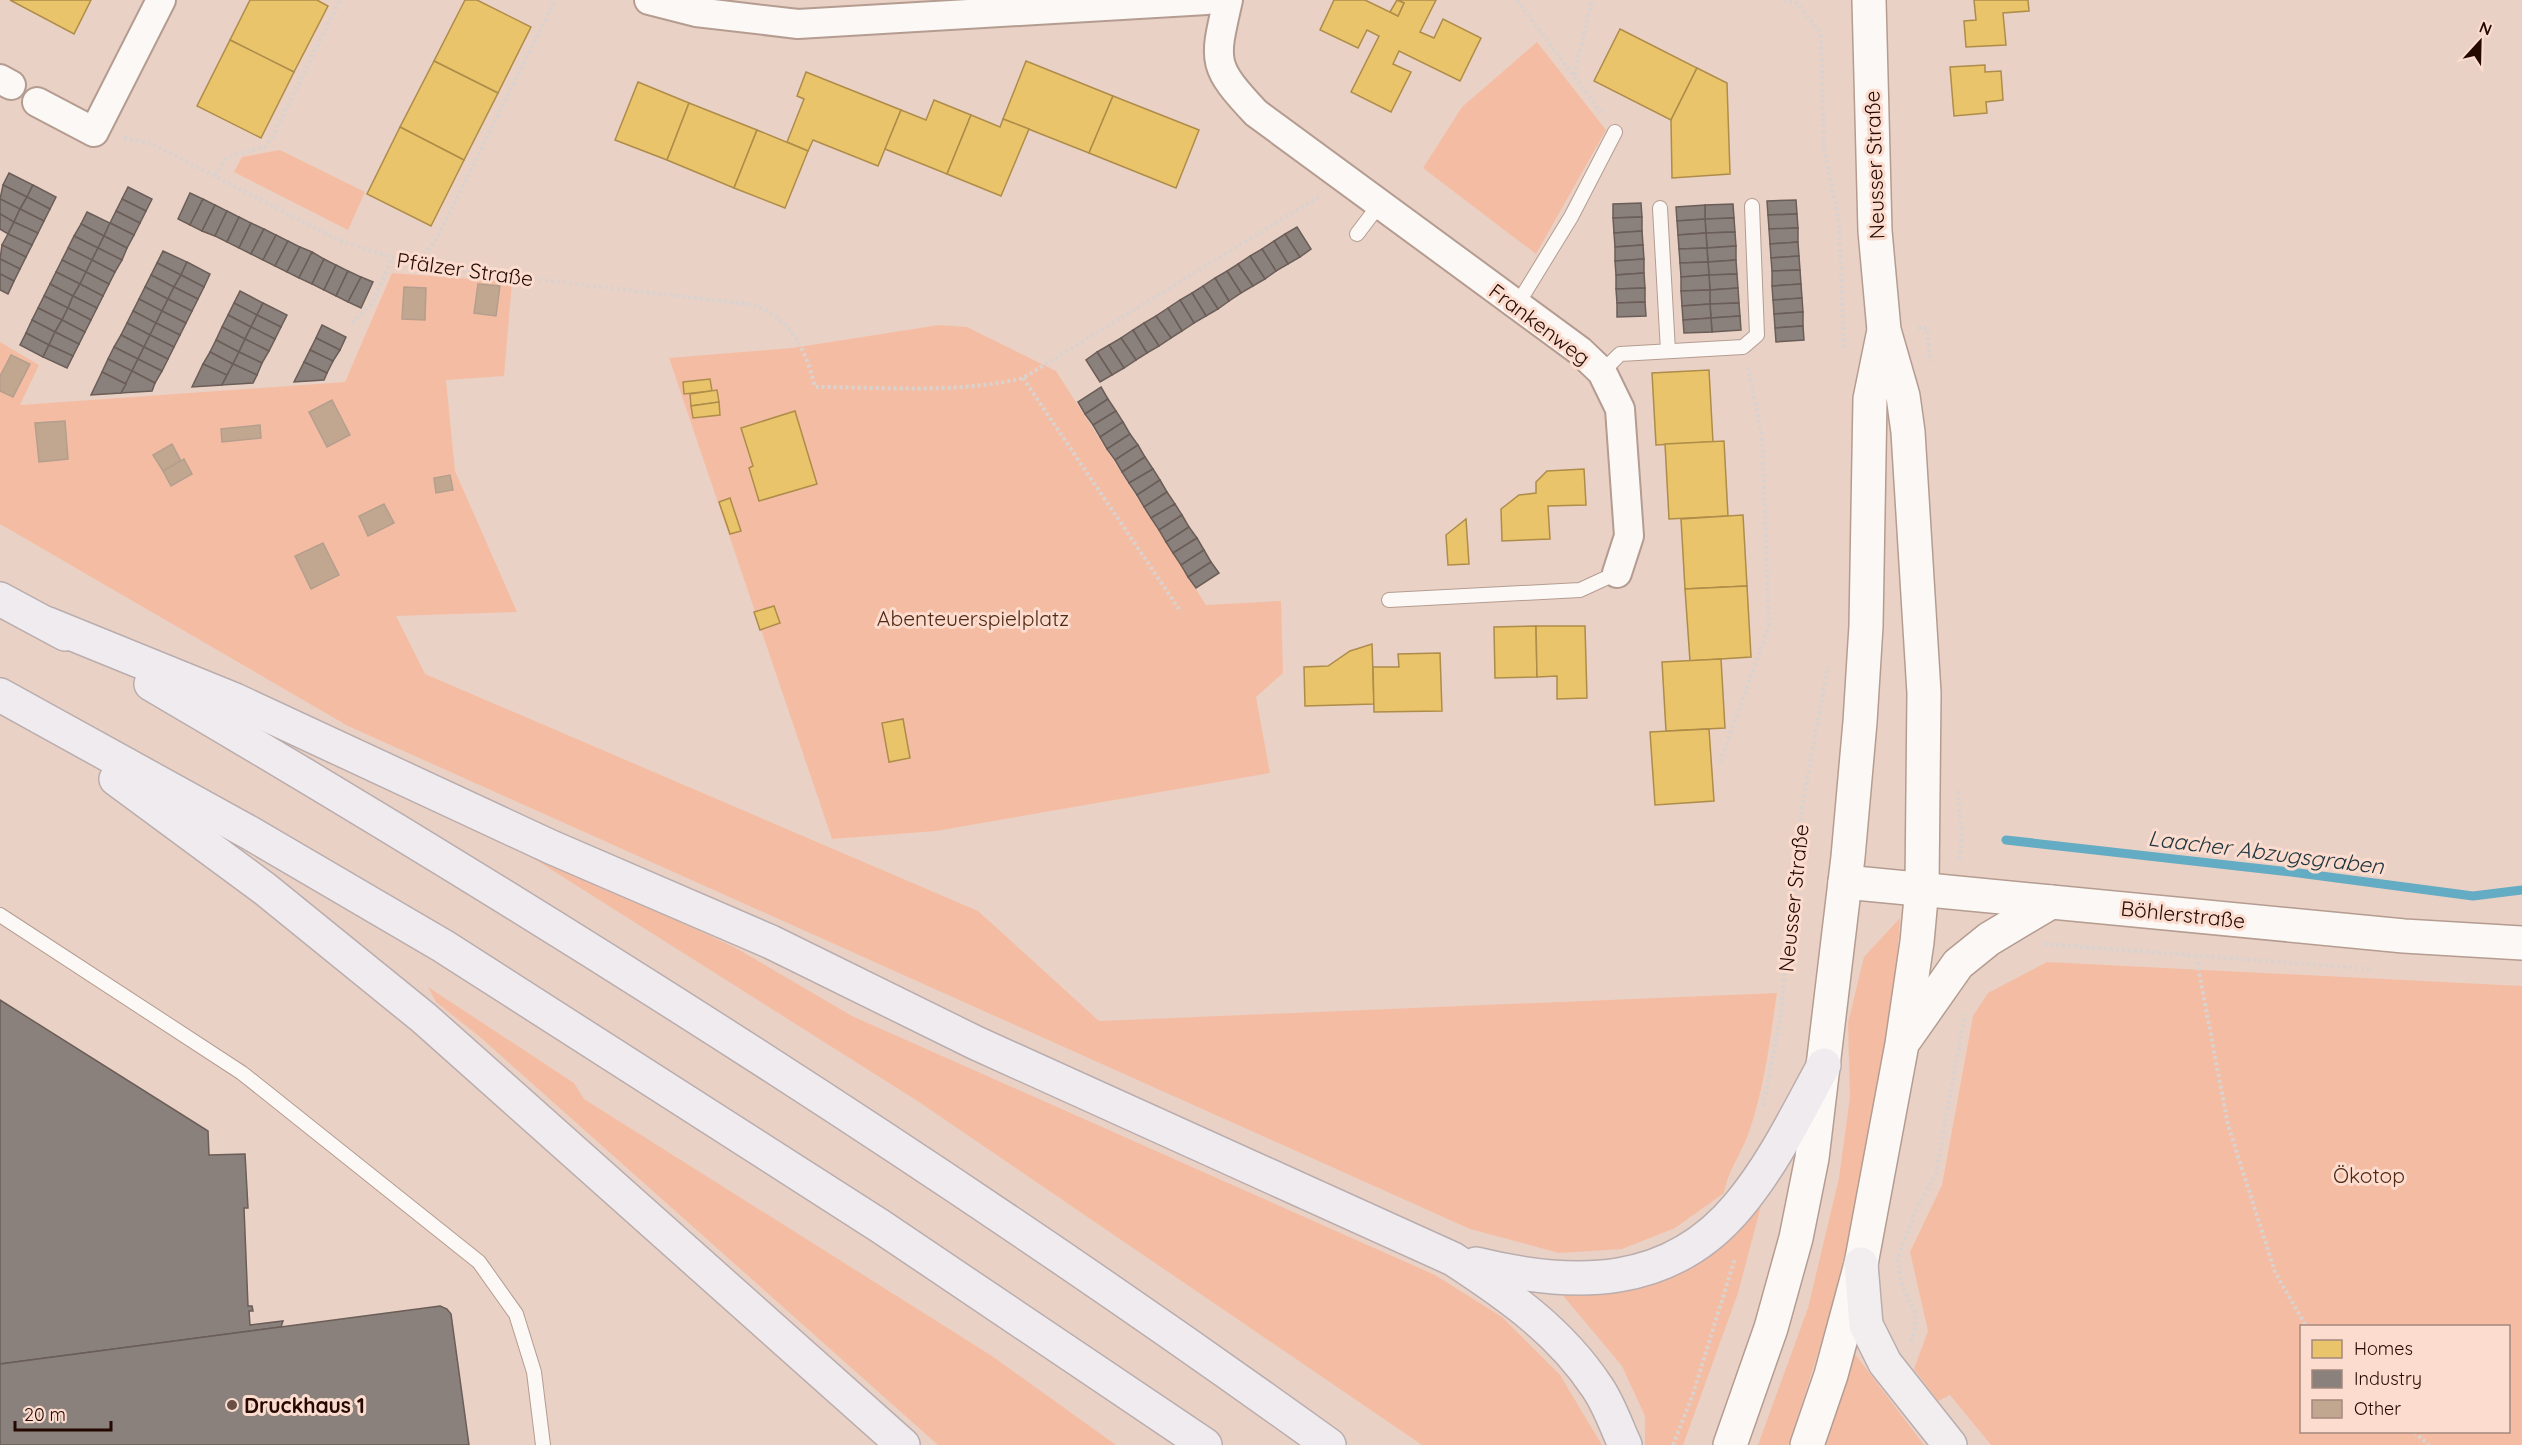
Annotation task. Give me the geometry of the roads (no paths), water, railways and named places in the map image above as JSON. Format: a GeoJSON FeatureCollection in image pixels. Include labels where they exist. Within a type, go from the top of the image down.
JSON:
{"type":"FeatureCollection","features":[{"type":"Feature","properties":{"kind":"highway"},"geometry":{"type":"LineString","coordinates":[[0,598],[318,782],[645,982],[926,1165],[1200,1352],[1329,1445]]}},
{"type":"Feature","properties":{"kind":"highway"},"geometry":{"type":"LineString","coordinates":[[48,624],[235,700],[551,847],[771,942],[976,1043],[1453,1259],[1516,1300],[1562,1341],[1598,1388],[1625,1445]]}},
{"type":"Feature","properties":{"kind":"highway"},"geometry":{"type":"LineString","coordinates":[[0,695],[265,889],[424,1018],[903,1445]]}},
{"type":"Feature","properties":{"kind":"highway"},"geometry":{"type":"LineString","coordinates":[[0,695],[250,833],[443,946],[880,1226],[1205,1445]]}},
{"type":"Feature","properties":{"kind":"highway"},"geometry":{"type":"LineString","coordinates":[[1453,1259],[1517,1274],[1574,1280],[1626,1276],[1670,1261],[1710,1235],[1739,1206],[1779,1147],[1824,1065]]}},
{"type":"Feature","properties":{"kind":"highway"},"geometry":{"type":"LineString","coordinates":[[1861,1264],[1866,1325],[1885,1363],[1950,1445]]}},
{"type":"Feature","properties":{"kind":"main road","name":"Neusser Straße"},"geometry":{"type":"LineString","coordinates":[[1807,1445],[1831,1375],[1861,1264],[1902,1044],[1922,888],[1924,693],[1908,432],[1903,396],[1884,330],[1875,231],[1869,0]]}},
{"type":"Feature","properties":{"kind":"main road","name":"Neusser Straße"},"geometry":{"type":"LineString","coordinates":[[1730,1445],[1770,1328],[1796,1238],[1812,1158],[1845,882],[1866,626],[1870,399],[1884,330]]}},
{"type":"Feature","properties":{"kind":"main road","name":"Böhlerstraße"},"geometry":{"type":"LineString","coordinates":[[1845,882],[2404,936],[2522,943]]}},
{"type":"Feature","properties":{"kind":"main road"},"geometry":{"type":"LineString","coordinates":[[1902,1044],[1958,964],[1989,939],[2051,902]]}},
{"type":"Feature","properties":{"kind":"street"},"geometry":{"type":"LineString","coordinates":[[37,102],[94,132],[162,0]]}},
{"type":"Feature","properties":{"kind":"street"},"geometry":{"type":"LineString","coordinates":[[649,0],[696,12],[798,24],[1207,0]]}},
{"type":"Feature","properties":{"kind":"street","name":"Frankenweg"},"geometry":{"type":"LineString","coordinates":[[1228,0],[1216,52],[1227,82],[1256,112],[1337,174],[1580,351],[1602,372],[1613,390],[1621,421],[1629,536],[1617,573]]}},
{"type":"Feature","properties":{"kind":"lane"},"geometry":{"type":"LineString","coordinates":[[1517,305],[1571,217],[1615,132]]}},
{"type":"Feature","properties":{"kind":"lane"},"geometry":{"type":"LineString","coordinates":[[1358,234],[1379,204]]}},
{"type":"Feature","properties":{"kind":"lane"},"geometry":{"type":"LineString","coordinates":[[1602,372],[1620,354],[1743,347],[1757,335],[1752,206]]}},
{"type":"Feature","properties":{"kind":"lane"},"geometry":{"type":"LineString","coordinates":[[1660,208],[1668,351]]}},
{"type":"Feature","properties":{"kind":"lane","name":"Frankenweg"},"geometry":{"type":"LineString","coordinates":[[1389,600],[1580,590],[1617,573]]}},
{"type":"Feature","properties":{"kind":"lane"},"geometry":{"type":"LineString","coordinates":[[0,915],[242,1073],[478,1262],[516,1314],[534,1372],[543,1445]]}},
{"type":"Feature","properties":{"kind":"waterway","name":"Laacher Abzugsgraben"},"geometry":{"type":"LineString","coordinates":[[2006,840],[2291,872],[2473,896],[2522,890]]}},
{"type":"Feature","properties":{"kind":"place","name":"Druckhaus 1"},"geometry":{"type":"Point","coordinates":[232,1405]}},
{"type":"Feature","properties":{"kind":"park label","name":"Abenteuerspielplatz"},"geometry":{"type":"Point","coordinates":[973,618]}},
{"type":"Feature","properties":{"kind":"park label","name":"Ökotop"},"geometry":{"type":"Point","coordinates":[2369,1175]}}]}
